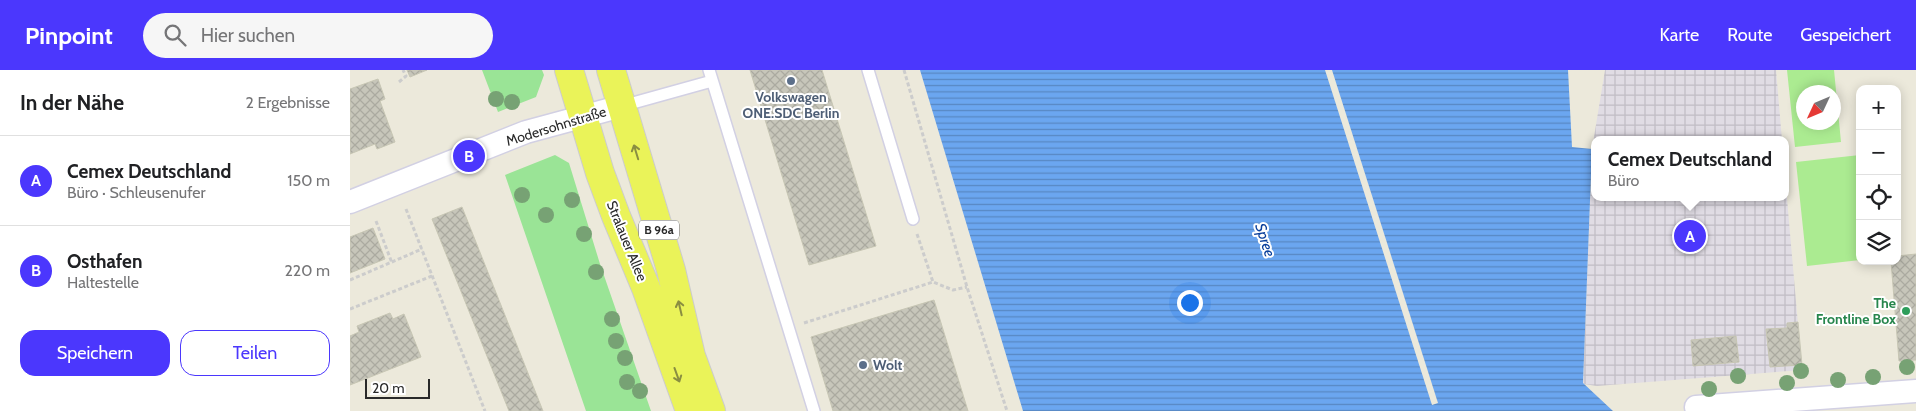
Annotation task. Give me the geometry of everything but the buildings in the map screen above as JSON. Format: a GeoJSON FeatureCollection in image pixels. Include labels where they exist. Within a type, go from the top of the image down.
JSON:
{"type":"FeatureCollection","features":[{"type":"Feature","properties":{"kind":"main road","name":"Stralauer Allee"},"geometry":{"type":"LineString","coordinates":[[570,70],[613,208],[646,288],[690,411]]}},
{"type":"Feature","properties":{"kind":"main road","name":"B 96a"},"geometry":{"type":"LineString","coordinates":[[611,70],[671,270],[691,356],[711,411]]}},
{"type":"Feature","properties":{"kind":"street","name":"Modersohnstraße"},"geometry":{"type":"LineString","coordinates":[[350,202],[526,132],[622,106]]}},
{"type":"Feature","properties":{"kind":"street"},"geometry":{"type":"LineString","coordinates":[[1696,408],[1916,391]]}},
{"type":"Feature","properties":{"kind":"lane"},"geometry":{"type":"LineString","coordinates":[[868,70],[913,219]]}},
{"type":"Feature","properties":{"kind":"lane"},"geometry":{"type":"LineString","coordinates":[[622,106],[644,101],[710,75],[814,411]]}},
{"type":"Feature","properties":{"kind":"path"},"geometry":{"type":"LineString","coordinates":[[398,82],[406,76],[403,70]]}},
{"type":"Feature","properties":{"kind":"path"},"geometry":{"type":"LineString","coordinates":[[904,70],[967,287],[1007,411]]}},
{"type":"Feature","properties":{"kind":"path"},"geometry":{"type":"LineString","coordinates":[[406,209],[485,411]]}},
{"type":"Feature","properties":{"kind":"path"},"geometry":{"type":"LineString","coordinates":[[913,219],[932,282]]}},
{"type":"Feature","properties":{"kind":"path"},"geometry":{"type":"LineString","coordinates":[[376,221],[392,263]]}},
{"type":"Feature","properties":{"kind":"path"},"geometry":{"type":"LineString","coordinates":[[350,280],[422,249]]}},
{"type":"Feature","properties":{"kind":"path"},"geometry":{"type":"LineString","coordinates":[[350,310],[432,276]]}},
{"type":"Feature","properties":{"kind":"path"},"geometry":{"type":"LineString","coordinates":[[788,328],[932,282],[953,290],[967,287]]}},
{"type":"Feature","properties":{"kind":"shaded area"},"geometry":{"type":"Polygon","coordinates":[[[1605,70],[1776,70],[1782,136],[1594,136],[1605,70]]]}},
{"type":"Feature","properties":{"kind":"shaded area"},"geometry":{"type":"Polygon","coordinates":[[[1591,175],[1591,201],[1787,201],[1802,370],[1597,386],[1583,384],[1591,175]]]}},
{"type":"Feature","properties":{"kind":"green space"},"geometry":{"type":"Polygon","coordinates":[[[482,70],[542,70],[544,75],[536,97],[498,112],[482,70]]]}},
{"type":"Feature","properties":{"kind":"green space"},"geometry":{"type":"Polygon","coordinates":[[[1787,70],[1834,70],[1835,85],[1796,85],[1796,130],[1840,130],[1841,142],[1795,147],[1787,70]]]}},
{"type":"Feature","properties":{"kind":"green space"},"geometry":{"type":"Polygon","coordinates":[[[555,155],[569,163],[600,264],[651,411],[586,411],[505,175],[555,155]]]}},
{"type":"Feature","properties":{"kind":"green space"},"geometry":{"type":"Polygon","coordinates":[[[1856,155],[1856,260],[1807,266],[1796,162],[1856,155]]]}},
{"type":"Feature","properties":{"kind":"water","name":"Spree"},"geometry":{"type":"Polygon","coordinates":[[[920,70],[1568,70],[1572,147],[1591,149],[1583,383],[1613,411],[1023,411],[920,70]]]}},
{"type":"Feature","properties":{"kind":"pier"},"geometry":{"type":"Polygon","coordinates":[[[1325,70],[1332,70],[1438,403],[1432,405],[1325,70]]]}},
{"type":"Feature","properties":{"kind":"place","name":"Volkswagen ONE.SDC Berlin"},"geometry":{"type":"Point","coordinates":[791,81]}},
{"type":"Feature","properties":{"kind":"place","name":"Osthafen"},"geometry":{"type":"Point","coordinates":[469,156]}},
{"type":"Feature","properties":{"kind":"place","name":"Cemex Deutschland"},"geometry":{"type":"Point","coordinates":[1690,236]}},
{"type":"Feature","properties":{"kind":"place","name":"The Frontline Box"},"geometry":{"type":"Point","coordinates":[1906,311]}},
{"type":"Feature","properties":{"kind":"place","name":"Wolt"},"geometry":{"type":"Point","coordinates":[863,365]}}]}
